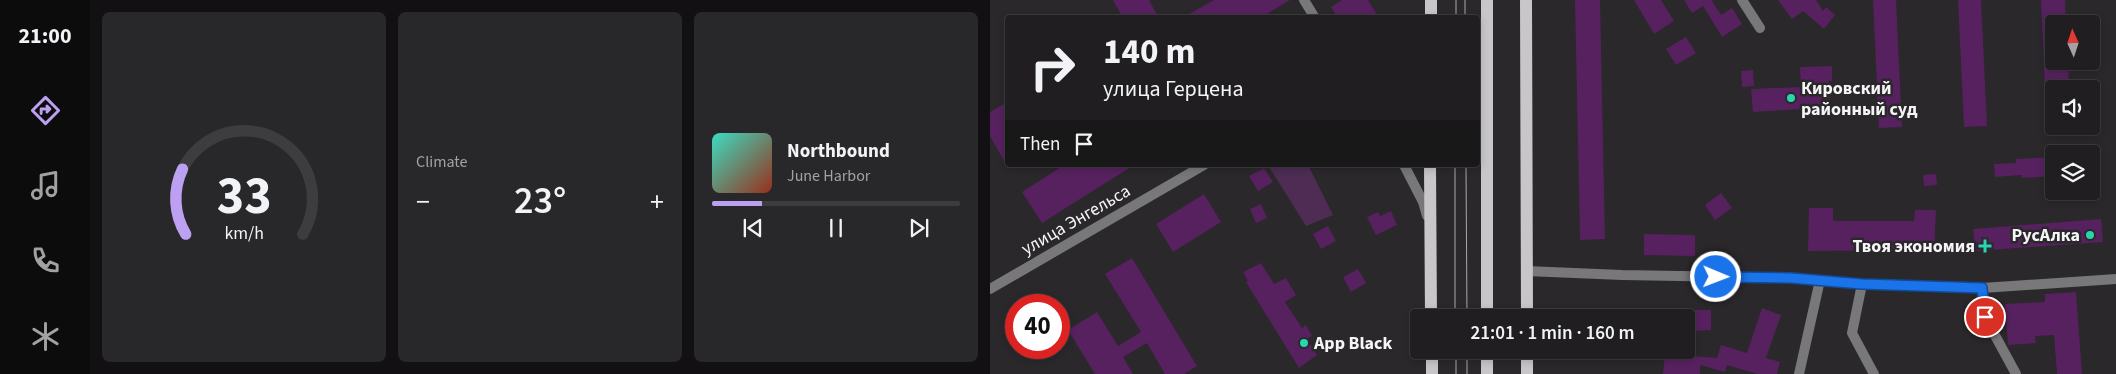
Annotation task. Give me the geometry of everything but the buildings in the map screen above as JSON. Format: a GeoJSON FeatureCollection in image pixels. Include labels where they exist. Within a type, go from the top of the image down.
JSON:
{"type":"FeatureCollection","features":[{"type":"Feature","properties":{"kind":"main road"},"geometry":{"type":"LineString","coordinates":[[1431,0],[1431,15]]}},
{"type":"Feature","properties":{"kind":"main road"},"geometry":{"type":"LineString","coordinates":[[1487,0],[1488,309]]}},
{"type":"Feature","properties":{"kind":"main road"},"geometry":{"type":"LineString","coordinates":[[1526,0],[1527,309]]}},
{"type":"Feature","properties":{"kind":"main road"},"geometry":{"type":"LineString","coordinates":[[1430,167],[1431,309]]}},
{"type":"Feature","properties":{"kind":"main road"},"geometry":{"type":"LineString","coordinates":[[1432,359],[1432,374]]}},
{"type":"Feature","properties":{"kind":"main road"},"geometry":{"type":"LineString","coordinates":[[1487,359],[1487,374]]}},
{"type":"Feature","properties":{"kind":"main road"},"geometry":{"type":"LineString","coordinates":[[1527,359],[1527,374]]}},
{"type":"Feature","properties":{"kind":"street"},"geometry":{"type":"LineString","coordinates":[[1304,0],[1313,15]]}},
{"type":"Feature","properties":{"kind":"street"},"geometry":{"type":"LineString","coordinates":[[1742,0],[1760,28]]}},
{"type":"Feature","properties":{"kind":"street","name":"улица Энгельса"},"geometry":{"type":"LineString","coordinates":[[990,289],[1201,167]]}},
{"type":"Feature","properties":{"kind":"street"},"geometry":{"type":"LineString","coordinates":[[1405,167],[1423,202],[1430,225]]}},
{"type":"Feature","properties":{"kind":"street"},"geometry":{"type":"LineString","coordinates":[[1526,271],[1791,278],[1862,284],[1982,288],[2116,279]]}},
{"type":"Feature","properties":{"kind":"street"},"geometry":{"type":"LineString","coordinates":[[1799,374],[1820,280]]}},
{"type":"Feature","properties":{"kind":"street"},"geometry":{"type":"LineString","coordinates":[[1862,284],[1852,333],[1874,374]]}},
{"type":"Feature","properties":{"kind":"street"},"geometry":{"type":"LineString","coordinates":[[1982,288],[1985,317],[2016,374]]}},
{"type":"Feature","properties":{"kind":"shaded area"},"geometry":{"type":"Polygon","coordinates":[[[1269,167],[1309,167],[1333,215],[1306,226],[1269,167]]]}},
{"type":"Feature","properties":{"kind":"tram line"},"geometry":{"type":"LineString","coordinates":[[1456,0],[1456,15]]}},
{"type":"Feature","properties":{"kind":"tram line"},"geometry":{"type":"LineString","coordinates":[[1465,0],[1465,15]]}},
{"type":"Feature","properties":{"kind":"tram line"},"geometry":{"type":"LineString","coordinates":[[1455,167],[1455,309]]}},
{"type":"Feature","properties":{"kind":"tram line"},"geometry":{"type":"LineString","coordinates":[[1466,167],[1467,309]]}},
{"type":"Feature","properties":{"kind":"tram line"},"geometry":{"type":"LineString","coordinates":[[1456,359],[1456,374]]}},
{"type":"Feature","properties":{"kind":"tram line"},"geometry":{"type":"LineString","coordinates":[[1467,359],[1467,374]]}},
{"type":"Feature","properties":{"kind":"place","name":"Кировский районный суд"},"geometry":{"type":"Point","coordinates":[1791,98]}},
{"type":"Feature","properties":{"kind":"place","name":"РусАлка"},"geometry":{"type":"Point","coordinates":[2090,235]}},
{"type":"Feature","properties":{"kind":"place","name":"Твоя экономия"},"geometry":{"type":"Point","coordinates":[1985,246]}},
{"type":"Feature","properties":{"kind":"place","name":"App Black"},"geometry":{"type":"Point","coordinates":[1304,343]}},
{"type":"Feature","properties":{"kind":"route"},"geometry":{"type":"LineString","coordinates":[[1716,277],[1791,278],[1862,284],[1982,288],[1985,317]]}}]}
